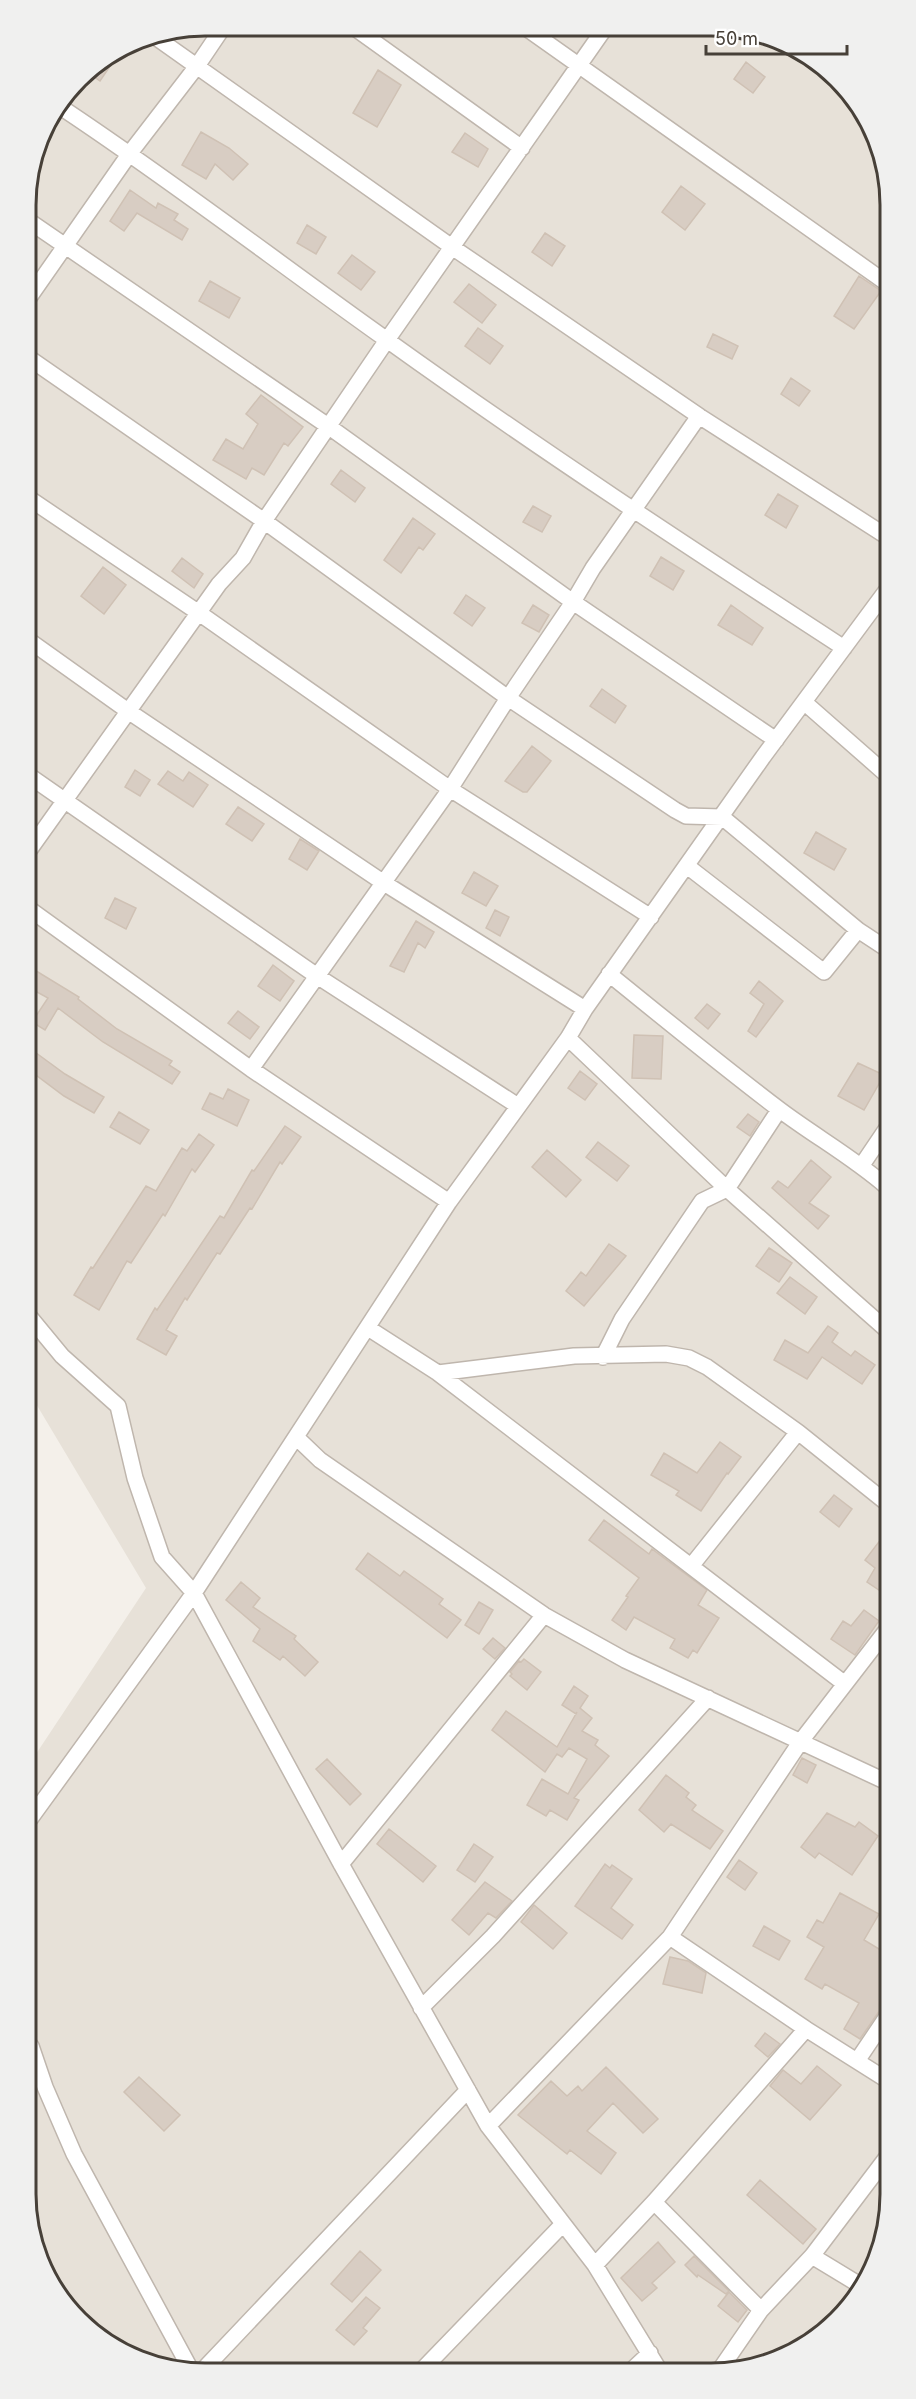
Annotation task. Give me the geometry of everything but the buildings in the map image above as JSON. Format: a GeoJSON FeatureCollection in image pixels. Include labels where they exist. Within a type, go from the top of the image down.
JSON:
{"type":"FeatureCollection","features":[{"type":"Feature","properties":{"kind":"street"},"geometry":{"type":"LineString","coordinates":[[36,288],[130,153],[217,36]]}},
{"type":"Feature","properties":{"kind":"street"},"geometry":{"type":"LineString","coordinates":[[366,36],[522,148]]}},
{"type":"Feature","properties":{"kind":"street"},"geometry":{"type":"LineString","coordinates":[[538,36],[880,278]]}},
{"type":"Feature","properties":{"kind":"street"},"geometry":{"type":"LineString","coordinates":[[36,840],[219,584],[243,558],[264,521],[328,426],[599,36]]}},
{"type":"Feature","properties":{"kind":"street"},"geometry":{"type":"LineString","coordinates":[[162,42],[452,247],[699,416],[880,533]]}},
{"type":"Feature","properties":{"kind":"street"},"geometry":{"type":"LineString","coordinates":[[65,110],[130,153],[387,340],[633,511],[844,648]]}},
{"type":"Feature","properties":{"kind":"street"},"geometry":{"type":"LineString","coordinates":[[36,226],[328,426],[573,602],[776,740]]}},
{"type":"Feature","properties":{"kind":"street"},"geometry":{"type":"LineString","coordinates":[[36,363],[264,521],[508,698],[686,816],[722,816],[858,930],[880,944]]}},
{"type":"Feature","properties":{"kind":"street"},"geometry":{"type":"LineString","coordinates":[[251,1069],[450,789],[593,568],[699,416]]}},
{"type":"Feature","properties":{"kind":"street"},"geometry":{"type":"LineString","coordinates":[[36,503],[199,613],[450,789],[651,917]]}},
{"type":"Feature","properties":{"kind":"street"},"geometry":{"type":"LineString","coordinates":[[36,1811],[194,1593],[449,1202],[568,1038],[585,1009],[776,740],[880,602]]}},
{"type":"Feature","properties":{"kind":"street"},"geometry":{"type":"LineString","coordinates":[[36,645],[128,711],[384,883],[585,1009]]}},
{"type":"Feature","properties":{"kind":"street"},"geometry":{"type":"LineString","coordinates":[[804,702],[880,769]]}},
{"type":"Feature","properties":{"kind":"street"},"geometry":{"type":"LineString","coordinates":[[36,781],[317,976],[518,1106]]}},
{"type":"Feature","properties":{"kind":"street"},"geometry":{"type":"LineString","coordinates":[[687,866],[824,972],[858,930]]}},
{"type":"Feature","properties":{"kind":"street"},"geometry":{"type":"LineString","coordinates":[[36,914],[251,1069],[449,1202]]}},
{"type":"Feature","properties":{"kind":"street"},"geometry":{"type":"LineString","coordinates":[[609,975],[779,1110],[862,1165],[880,1182]]}},
{"type":"Feature","properties":{"kind":"street"},"geometry":{"type":"LineString","coordinates":[[568,1038],[727,1189],[880,1324]]}},
{"type":"Feature","properties":{"kind":"street"},"geometry":{"type":"LineString","coordinates":[[603,1357],[622,1319],[702,1201],[727,1189],[779,1110]]}},
{"type":"Feature","properties":{"kind":"street"},"geometry":{"type":"LineString","coordinates":[[862,1165],[880,1138]]}},
{"type":"Feature","properties":{"kind":"street"},"geometry":{"type":"LineString","coordinates":[[36,1324],[62,1356],[118,1406],[135,1478],[162,1557],[194,1593],[341,1864],[488,2126],[595,2265],[655,2363]]}},
{"type":"Feature","properties":{"kind":"street"},"geometry":{"type":"LineString","coordinates":[[368,1328],[438,1373],[845,1684]]}},
{"type":"Feature","properties":{"kind":"street"},"geometry":{"type":"LineString","coordinates":[[438,1373],[574,1356],[666,1354],[690,1358],[798,1432],[880,1498]]}},
{"type":"Feature","properties":{"kind":"street"},"geometry":{"type":"LineString","coordinates":[[692,1565],[798,1432]]}},
{"type":"Feature","properties":{"kind":"street"},"geometry":{"type":"LineString","coordinates":[[296,1437],[320,1460],[544,1615],[625,1660],[880,1779]]}},
{"type":"Feature","properties":{"kind":"street"},"geometry":{"type":"LineString","coordinates":[[341,1864],[544,1615]]}},
{"type":"Feature","properties":{"kind":"street"},"geometry":{"type":"LineString","coordinates":[[488,2126],[670,1937],[801,1741],[880,1643]]}},
{"type":"Feature","properties":{"kind":"street"},"geometry":{"type":"LineString","coordinates":[[421,2008],[493,1936],[708,1698]]}},
{"type":"Feature","properties":{"kind":"street"},"geometry":{"type":"LineString","coordinates":[[670,1937],[806,2029],[880,2076]]}},
{"type":"Feature","properties":{"kind":"street"},"geometry":{"type":"LineString","coordinates":[[857,2061],[880,2027]]}},
{"type":"Feature","properties":{"kind":"street"},"geometry":{"type":"LineString","coordinates":[[595,2265],[654,2202],[806,2029]]}},
{"type":"Feature","properties":{"kind":"street"},"geometry":{"type":"LineString","coordinates":[[36,2061],[74,2154],[187,2362]]}},
{"type":"Feature","properties":{"kind":"street"},"geometry":{"type":"LineString","coordinates":[[210,2363],[468,2090]]}},
{"type":"Feature","properties":{"kind":"street"},"geometry":{"type":"LineString","coordinates":[[725,2362],[760,2310],[812,2256],[880,2166]]}},
{"type":"Feature","properties":{"kind":"street"},"geometry":{"type":"LineString","coordinates":[[654,2202],[760,2310]]}},
{"type":"Feature","properties":{"kind":"street"},"geometry":{"type":"LineString","coordinates":[[429,2363],[563,2224]]}},
{"type":"Feature","properties":{"kind":"street"},"geometry":{"type":"LineString","coordinates":[[812,2256],[855,2282]]}},
{"type":"Feature","properties":{"kind":"street"},"geometry":{"type":"LineString","coordinates":[[639,2363],[650,2353]]}},
{"type":"Feature","properties":{"kind":"shaded area"},"geometry":{"type":"Polygon","coordinates":[[[194,36],[722,36],[744,39],[786,53],[805,64],[822,78],[845,102],[857,120],[874,161],[879,183],[880,205],[880,2205],[874,2238],[867,2259],[857,2279],[831,2314],[805,2335],[786,2346],[733,2362],[194,2363],[172,2360],[130,2346],[111,2335],[78,2305],[64,2288],[49,2259],[37,2216],[36,1754],[146,1588],[36,1404],[36,194],[39,172],[53,130],[85,85],[120,59],[161,42],[194,36]]]}}]}
